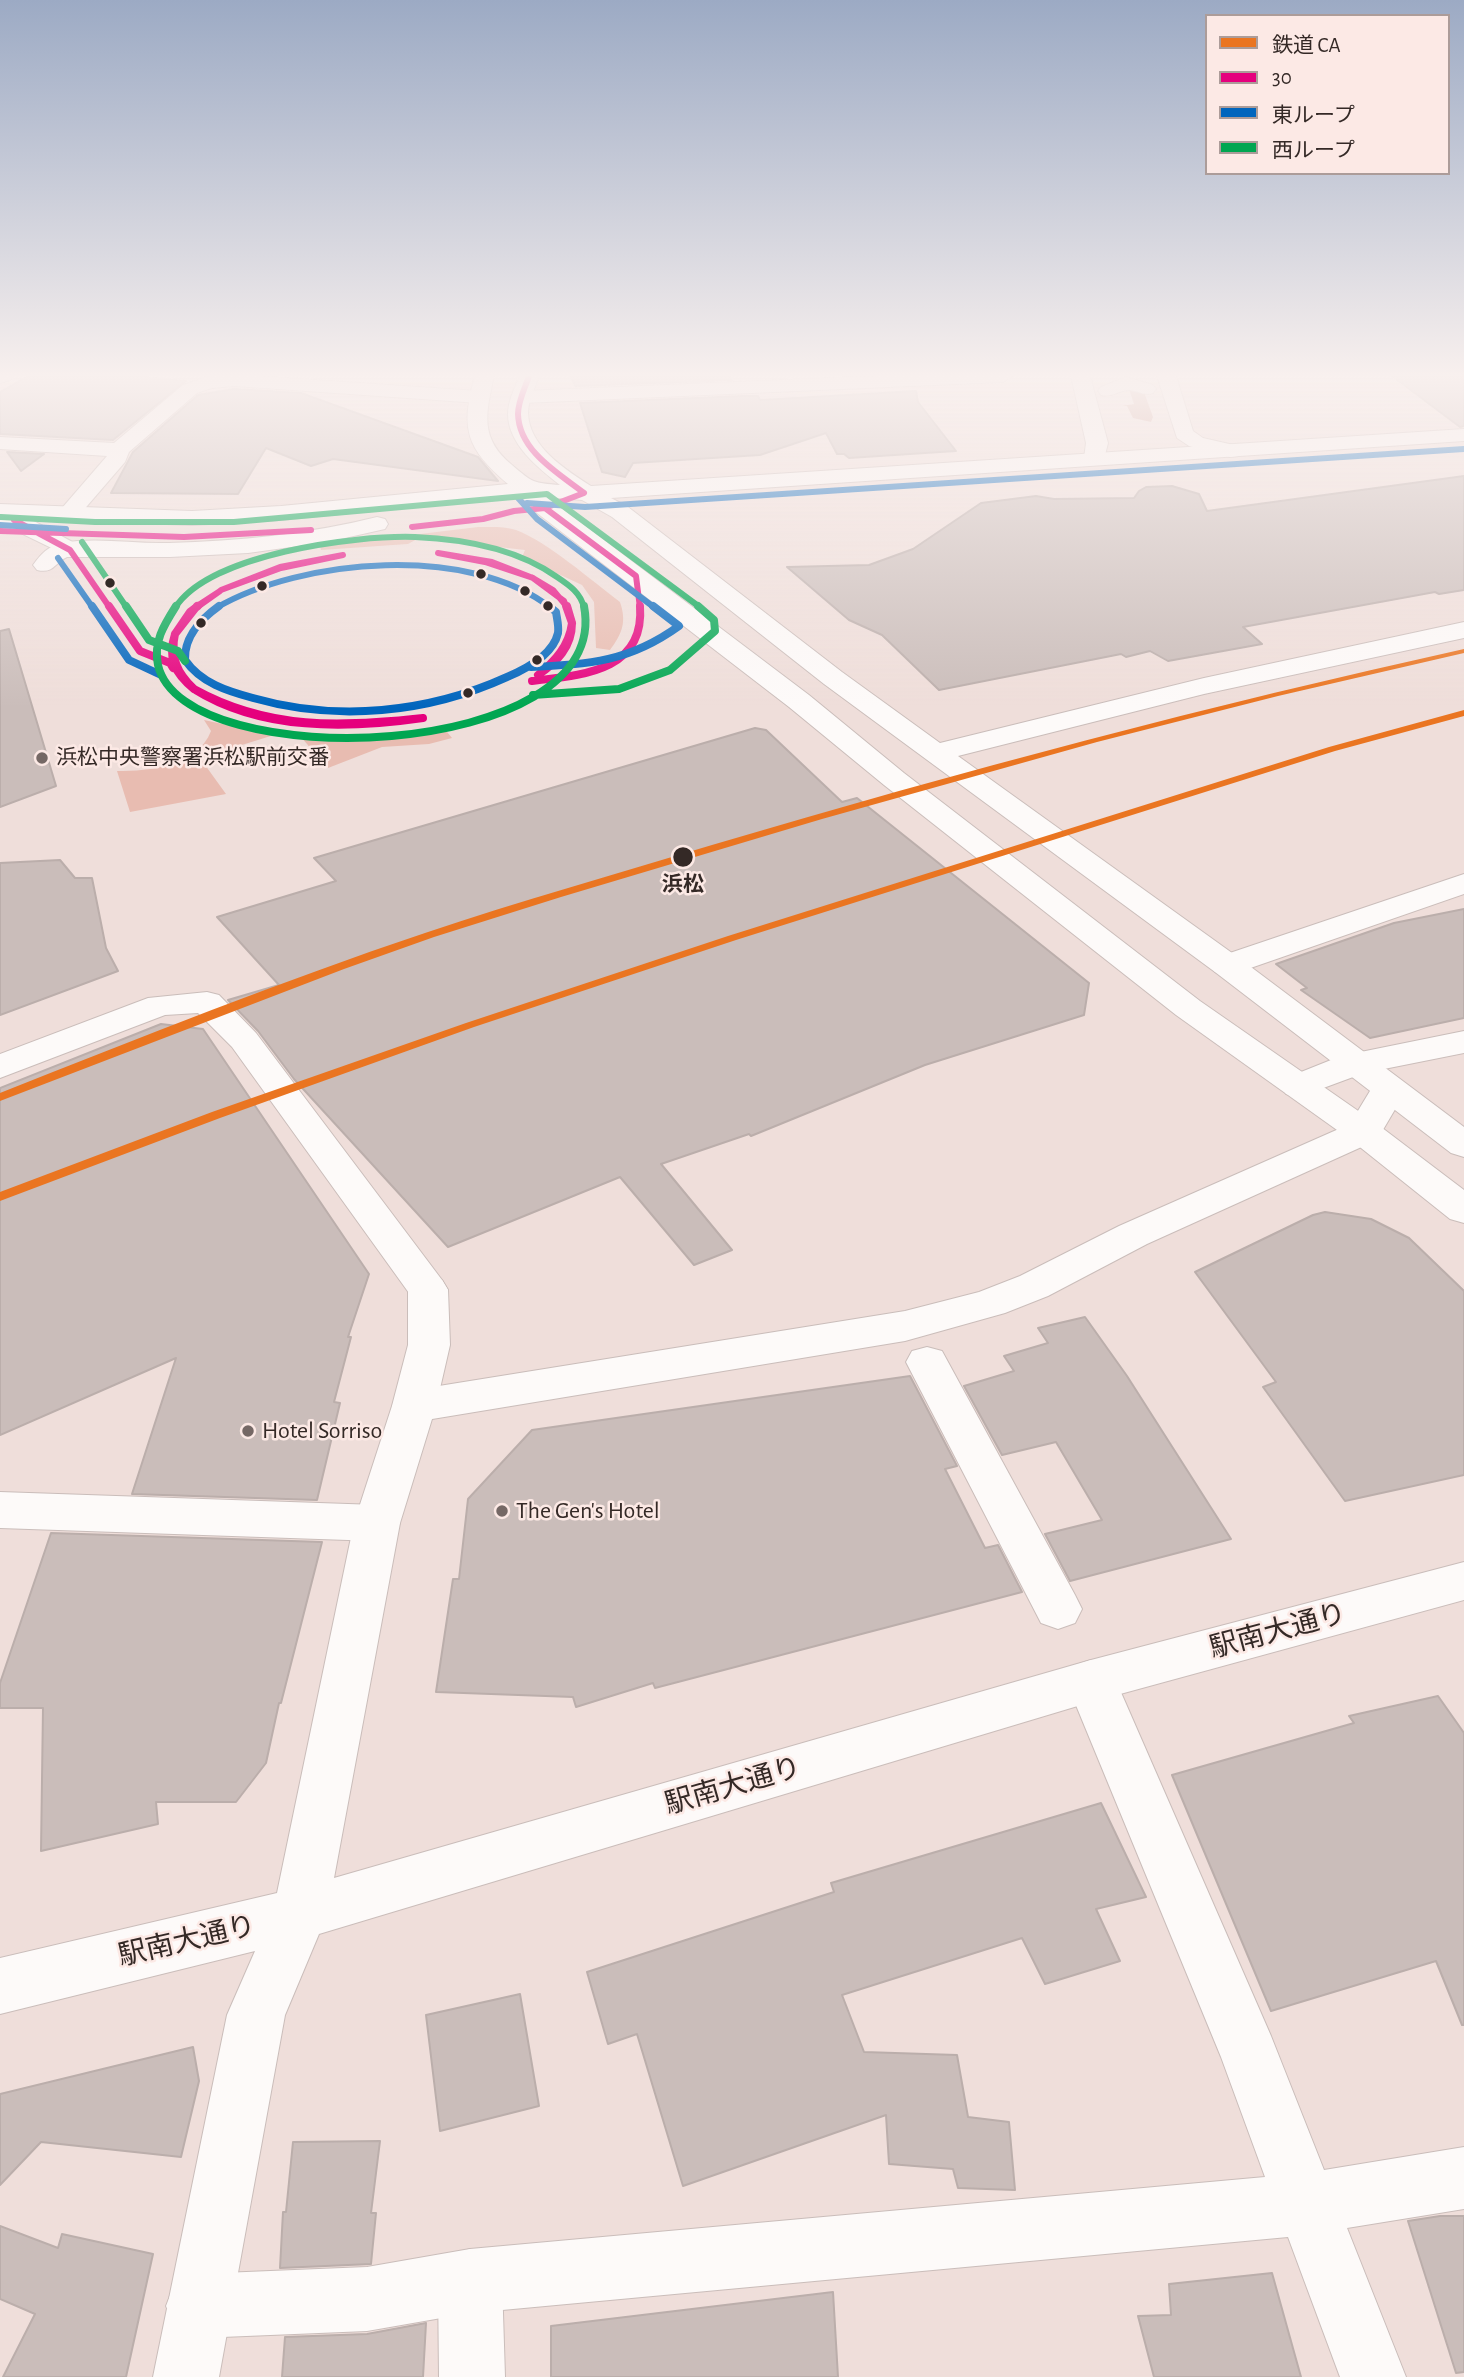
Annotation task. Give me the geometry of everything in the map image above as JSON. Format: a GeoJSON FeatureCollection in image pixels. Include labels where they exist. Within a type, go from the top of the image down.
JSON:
{"type":"FeatureCollection","features":[{"type":"Feature","properties":{"kind":"street"},"geometry":{"type":"LineString","coordinates":[[68,515],[92,487]]}},
{"type":"Feature","properties":{"kind":"street"},"geometry":{"type":"LineString","coordinates":[[247,515],[266,509],[406,495],[457,487]]}},
{"type":"Feature","properties":{"kind":"street"},"geometry":{"type":"LineString","coordinates":[[523,487],[1188,1008],[1364,1132],[1464,1210]]}},
{"type":"Feature","properties":{"kind":"street"},"geometry":{"type":"LineString","coordinates":[[574,487],[588,499],[620,512],[833,677],[1227,965],[1354,1064],[1464,1144]]}},
{"type":"Feature","properties":{"kind":"street"},"geometry":{"type":"LineString","coordinates":[[192,518],[536,498],[588,499],[737,487]]}},
{"type":"Feature","properties":{"kind":"street"},"geometry":{"type":"LineString","coordinates":[[0,510],[68,515],[285,519],[536,498]]}},
{"type":"Feature","properties":{"kind":"street"},"geometry":{"type":"LineString","coordinates":[[40,534],[234,536],[377,524],[536,498]]}},
{"type":"Feature","properties":{"kind":"street"},"geometry":{"type":"LineString","coordinates":[[3,526],[18,522],[70,550]]}},
{"type":"Feature","properties":{"kind":"street"},"geometry":{"type":"LineString","coordinates":[[45,565],[54,554],[70,550],[220,547],[350,531],[377,524]]}},
{"type":"Feature","properties":{"kind":"street"},"geometry":{"type":"LineString","coordinates":[[938,752],[1204,686],[1464,630]]}},
{"type":"Feature","properties":{"kind":"street"},"geometry":{"type":"LineString","coordinates":[[1227,965],[1464,883]]}},
{"type":"Feature","properties":{"kind":"street"},"geometry":{"type":"LineString","coordinates":[[0,1067],[160,1005],[206,1002],[244,1040],[428,1290],[429,1345],[414,1406],[377,1523],[300,1914],[256,2015],[186,2377]]}},
{"type":"Feature","properties":{"kind":"street"},"geometry":{"type":"LineString","coordinates":[[1299,1086],[1354,1064],[1464,1042]]}},
{"type":"Feature","properties":{"kind":"street"},"geometry":{"type":"LineString","coordinates":[[414,1406],[942,1318],[1034,1286],[1133,1235],[1364,1132],[1389,1089]]}},
{"type":"Feature","properties":{"kind":"street"},"geometry":{"type":"LineString","coordinates":[[927,1362],[1058,1609]]}},
{"type":"Feature","properties":{"kind":"street"},"geometry":{"type":"LineString","coordinates":[[0,1510],[377,1523]]}},
{"type":"Feature","properties":{"kind":"street","name":"駅南大通り"},"geometry":{"type":"LineString","coordinates":[[0,1986],[300,1914],[1091,1681],[1464,1581]]}},
{"type":"Feature","properties":{"kind":"street"},"geometry":{"type":"LineString","coordinates":[[1091,1681],[1250,2057],[1373,2377]]}},
{"type":"Feature","properties":{"kind":"street"},"geometry":{"type":"LineString","coordinates":[[198,2306],[367,2299],[470,2281],[1305,2204],[1464,2178]]}},
{"type":"Feature","properties":{"kind":"street"},"geometry":{"type":"LineString","coordinates":[[470,2281],[472,2377]]}},
{"type":"Feature","properties":{"kind":"shaded area"},"geometry":{"type":"Polygon","coordinates":[[[478,527],[507,528],[529,536],[620,602],[622,628],[610,650],[596,648],[594,602],[582,585],[522,557],[525,550],[419,538],[408,544],[321,550],[320,546],[478,527]]]}},
{"type":"Feature","properties":{"kind":"shaded area"},"geometry":{"type":"Polygon","coordinates":[[[204,720],[274,735],[200,758],[226,794],[130,812],[117,771],[158,768],[184,759],[204,743],[211,731],[204,720]]]}},
{"type":"Feature","properties":{"kind":"shaded area"},"geometry":{"type":"Polygon","coordinates":[[[443,727],[452,738],[429,744],[382,747],[328,768],[300,736],[372,738],[443,727]]]}},
{"type":"Feature","properties":{"kind":"building"},"geometry":{"type":"Polygon","coordinates":[[[114,487],[242,487],[238,494],[111,493],[114,487]]]}},
{"type":"Feature","properties":{"kind":"building"},"geometry":{"type":"Polygon","coordinates":[[[1146,487],[1175,487],[1199,494],[1207,511],[1384,487],[1464,487],[1464,590],[1439,594],[1435,592],[1243,627],[1262,644],[1168,661],[1150,651],[1126,657],[1121,654],[939,690],[882,635],[849,620],[787,567],[869,565],[913,549],[981,503],[1036,496],[1054,499],[1134,498],[1146,487]]]}},
{"type":"Feature","properties":{"kind":"building"},"geometry":{"type":"Polygon","coordinates":[[[9,629],[56,786],[0,807],[0,631],[9,629]]]}},
{"type":"Feature","properties":{"kind":"building"},"geometry":{"type":"Polygon","coordinates":[[[755,728],[766,730],[842,802],[857,798],[1089,983],[1084,1015],[925,1065],[751,1136],[749,1134],[661,1164],[732,1250],[694,1265],[620,1177],[448,1247],[294,1079],[258,1031],[228,1000],[279,985],[217,917],[336,881],[314,858],[755,728]]]}},
{"type":"Feature","properties":{"kind":"building"},"geometry":{"type":"Polygon","coordinates":[[[60,860],[75,878],[92,878],[106,948],[118,971],[0,1015],[0,863],[60,860]]]}},
{"type":"Feature","properties":{"kind":"building"},"geometry":{"type":"Polygon","coordinates":[[[1464,909],[1464,1018],[1370,1038],[1301,990],[1307,988],[1276,964],[1394,923],[1464,909]]]}},
{"type":"Feature","properties":{"kind":"building"},"geometry":{"type":"Polygon","coordinates":[[[161,1024],[203,1029],[369,1274],[348,1337],[351,1337],[334,1402],[340,1403],[317,1500],[132,1494],[176,1358],[0,1435],[0,1088],[161,1024]]]}},
{"type":"Feature","properties":{"kind":"building"},"geometry":{"type":"Polygon","coordinates":[[[1325,1212],[1371,1219],[1409,1238],[1464,1291],[1464,1475],[1345,1501],[1263,1387],[1276,1382],[1195,1272],[1313,1215],[1325,1212]]]}},
{"type":"Feature","properties":{"kind":"building"},"geometry":{"type":"Polygon","coordinates":[[[1085,1317],[1127,1376],[1231,1539],[1070,1581],[1045,1534],[1102,1520],[1056,1442],[1002,1455],[964,1386],[1014,1371],[1004,1356],[1048,1343],[1038,1328],[1085,1317]]]}},
{"type":"Feature","properties":{"kind":"building"},"geometry":{"type":"Polygon","coordinates":[[[910,1376],[957,1466],[945,1469],[985,1548],[998,1545],[1022,1592],[655,1688],[653,1683],[576,1707],[573,1697],[436,1692],[453,1579],[459,1579],[468,1499],[532,1430],[910,1376]]]}},
{"type":"Feature","properties":{"kind":"building"},"geometry":{"type":"Polygon","coordinates":[[[51,1533],[322,1542],[279,1703],[266,1763],[236,1802],[156,1802],[158,1824],[41,1851],[43,1708],[0,1708],[0,1683],[51,1533]]]}},
{"type":"Feature","properties":{"kind":"building"},"geometry":{"type":"Polygon","coordinates":[[[1438,1696],[1464,1733],[1464,2025],[1436,1961],[1271,2011],[1172,1775],[1354,1723],[1349,1716],[1438,1696]]]}},
{"type":"Feature","properties":{"kind":"building"},"geometry":{"type":"Polygon","coordinates":[[[1101,1803],[1146,1897],[1096,1909],[1120,1961],[1045,1984],[1022,1938],[842,1995],[864,2052],[957,2055],[968,2117],[1009,2122],[1015,2190],[958,2188],[953,2169],[889,2164],[886,2115],[683,2186],[637,2034],[608,2044],[587,1972],[834,1892],[831,1883],[1101,1803]]]}},
{"type":"Feature","properties":{"kind":"building"},"geometry":{"type":"Polygon","coordinates":[[[520,1994],[539,2106],[440,2131],[426,2015],[520,1994]]]}},
{"type":"Feature","properties":{"kind":"building"},"geometry":{"type":"Polygon","coordinates":[[[193,2047],[199,2081],[181,2157],[41,2142],[0,2185],[0,2094],[193,2047]]]}},
{"type":"Feature","properties":{"kind":"building"},"geometry":{"type":"Polygon","coordinates":[[[380,2141],[371,2213],[376,2213],[371,2264],[280,2268],[283,2212],[286,2212],[293,2142],[380,2141]]]}},
{"type":"Feature","properties":{"kind":"building"},"geometry":{"type":"Polygon","coordinates":[[[1440,2216],[1464,2216],[1464,2372],[1456,2373],[1408,2221],[1440,2216]]]}},
{"type":"Feature","properties":{"kind":"building"},"geometry":{"type":"Polygon","coordinates":[[[0,2226],[58,2248],[62,2234],[153,2254],[126,2377],[3,2377],[35,2314],[0,2299],[0,2226]]]}},
{"type":"Feature","properties":{"kind":"building"},"geometry":{"type":"Polygon","coordinates":[[[1272,2273],[1301,2377],[1154,2377],[1138,2316],[1171,2315],[1169,2284],[1272,2273]]]}},
{"type":"Feature","properties":{"kind":"building"},"geometry":{"type":"Polygon","coordinates":[[[833,2292],[838,2377],[551,2377],[551,2326],[833,2292]]]}},
{"type":"Feature","properties":{"kind":"building"},"geometry":{"type":"Polygon","coordinates":[[[426,2323],[423,2377],[282,2377],[285,2337],[367,2334],[426,2323]]]}},
{"type":"Feature","properties":{"kind":"rail line","name":"CA"},"geometry":{"type":"LineString","coordinates":[[0,1097],[340,966],[557,895],[819,817],[1094,740],[1464,651]]}},
{"type":"Feature","properties":{"kind":"rail line","name":"CA"},"geometry":{"type":"LineString","coordinates":[[0,1197],[216,1115],[470,1025],[732,938],[1332,749],[1464,713]]}},
{"type":"Feature","properties":{"kind":"transit line","name":"30"},"geometry":{"type":"LineString","coordinates":[[534,509],[545,508],[584,493],[576,487]]}},
{"type":"Feature","properties":{"kind":"transit line","name":"東ループ"},"geometry":{"type":"LineString","coordinates":[[527,503],[585,507],[889,487]]}},
{"type":"Feature","properties":{"kind":"transit line","name":"西ループ"},"geometry":{"type":"LineString","coordinates":[[1,517],[95,522],[234,522],[547,494],[710,615],[715,622],[716,628],[712,636],[670,670],[619,689],[533,695]]}},
{"type":"Feature","properties":{"kind":"transit line","name":"東ループ"},"geometry":{"type":"LineString","coordinates":[[518,498],[537,519],[679,626],[661,639],[626,656],[592,663],[531,667]]}},
{"type":"Feature","properties":{"kind":"transit line","name":"30"},"geometry":{"type":"LineString","coordinates":[[412,527],[483,519],[514,511],[545,508],[636,576],[640,625],[635,641],[626,654],[598,670],[532,681]]}},
{"type":"Feature","properties":{"kind":"transit line","name":"30"},"geometry":{"type":"LineString","coordinates":[[14,520],[70,550],[140,651],[170,663],[173,668]]}},
{"type":"Feature","properties":{"kind":"transit line","name":"東ループ"},"geometry":{"type":"LineString","coordinates":[[0,525],[66,529]]}},
{"type":"Feature","properties":{"kind":"transit line","name":"30"},"geometry":{"type":"LineString","coordinates":[[0,531],[184,537],[311,530]]}},
{"type":"Feature","properties":{"kind":"transit line","name":"西ループ"},"geometry":{"type":"LineString","coordinates":[[413,537],[473,544],[511,553],[529,560],[563,581],[580,597],[586,616],[586,636],[572,665],[540,692],[477,721],[442,730],[372,739],[301,736],[223,719],[208,714],[182,698],[162,676],[157,653],[161,630],[178,603],[204,582],[236,566],[272,555],[348,542],[413,537]]}},
{"type":"Feature","properties":{"kind":"transit line","name":"西ループ"},"geometry":{"type":"LineString","coordinates":[[82,542],[149,640],[178,651],[185,661]]}},
{"type":"Feature","properties":{"kind":"transit line","name":"30"},"geometry":{"type":"LineString","coordinates":[[438,553],[492,562],[533,578]]}},
{"type":"Feature","properties":{"kind":"transit line","name":"30"},"geometry":{"type":"LineString","coordinates":[[438,553],[485,562],[533,578]]}},
{"type":"Feature","properties":{"kind":"transit line","name":"30"},"geometry":{"type":"LineString","coordinates":[[221,590],[280,567],[343,555]]}},
{"type":"Feature","properties":{"kind":"transit line","name":"30"},"geometry":{"type":"LineString","coordinates":[[221,590],[281,568],[343,555]]}},
{"type":"Feature","properties":{"kind":"transit line","name":"東ループ"},"geometry":{"type":"LineString","coordinates":[[58,558],[129,660],[161,675]]}},
{"type":"Feature","properties":{"kind":"transit line","name":"東ループ"},"geometry":{"type":"LineString","coordinates":[[414,565],[490,576],[524,590],[556,612],[558,631],[555,640],[547,651],[529,666],[485,687],[451,699],[379,711],[342,712],[270,703],[215,685],[201,677],[185,660],[187,642],[197,626],[216,608],[240,594],[298,576],[359,568],[414,565]]}},
{"type":"Feature","properties":{"kind":"transit line","name":"30"},"geometry":{"type":"LineString","coordinates":[[533,578],[559,595],[568,607],[572,623]]}},
{"type":"Feature","properties":{"kind":"transit line","name":"30"},"geometry":{"type":"LineString","coordinates":[[533,578],[564,601],[572,623]]}},
{"type":"Feature","properties":{"kind":"transit line","name":"30"},"geometry":{"type":"LineString","coordinates":[[175,634],[190,612],[220,591]]}},
{"type":"Feature","properties":{"kind":"transit line","name":"30"},"geometry":{"type":"LineString","coordinates":[[175,634],[194,608],[220,591]]}},
{"type":"Feature","properties":{"kind":"transit line","name":"30"},"geometry":{"type":"LineString","coordinates":[[538,675],[561,652],[569,638],[572,623]]}},
{"type":"Feature","properties":{"kind":"transit line","name":"30"},"geometry":{"type":"LineString","coordinates":[[538,675],[563,653],[570,639],[572,623]]}},
{"type":"Feature","properties":{"kind":"transit line","name":"30"},"geometry":{"type":"LineString","coordinates":[[175,634],[172,650],[175,664],[182,677],[194,689]]}},
{"type":"Feature","properties":{"kind":"transit line","name":"30"},"geometry":{"type":"LineString","coordinates":[[175,634],[171,650],[174,665],[177,672],[194,689]]}},
{"type":"Feature","properties":{"kind":"transit line","name":"30"},"geometry":{"type":"LineString","coordinates":[[194,689],[247,713],[306,723],[366,723],[423,718]]}},
{"type":"Feature","properties":{"kind":"transit line","name":"30"},"geometry":{"type":"LineString","coordinates":[[194,689],[215,702],[272,719],[304,723],[369,724],[423,718]]}},
{"type":"Feature","properties":{"kind":"place","name":"浜松中央警察署浜松駅前交番"},"geometry":{"type":"Point","coordinates":[42,758]}},
{"type":"Feature","properties":{"kind":"place","name":"浜松"},"geometry":{"type":"Point","coordinates":[683,857]}},
{"type":"Feature","properties":{"kind":"place","name":"Hotel Sorriso"},"geometry":{"type":"Point","coordinates":[248,1431]}},
{"type":"Feature","properties":{"kind":"place","name":"The Gen's Hotel"},"geometry":{"type":"Point","coordinates":[502,1511]}}]}
